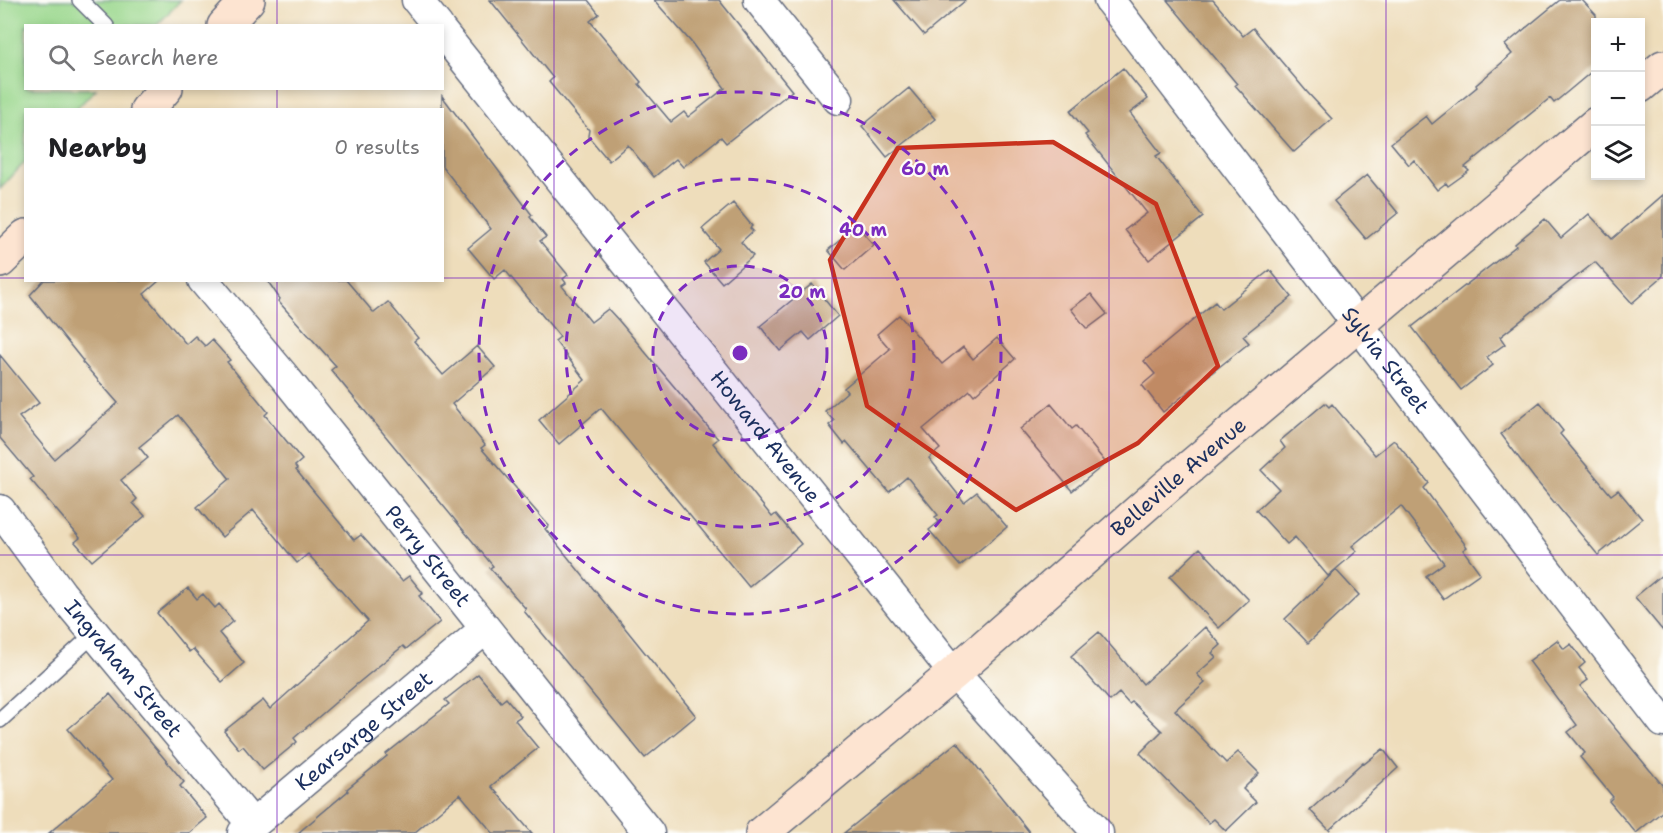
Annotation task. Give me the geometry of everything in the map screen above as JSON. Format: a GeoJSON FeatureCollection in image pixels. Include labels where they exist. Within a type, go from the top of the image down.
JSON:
{"type":"FeatureCollection","features":[{"type":"Feature","properties":{"kind":"main road"},"geometry":{"type":"LineString","coordinates":[[1645,83],[1663,67]]}},
{"type":"Feature","properties":{"kind":"main road"},"geometry":{"type":"LineString","coordinates":[[149,108],[163,90]]}},
{"type":"Feature","properties":{"kind":"main road","name":"Belleville Avenue"},"geometry":{"type":"LineString","coordinates":[[762,833],[954,673],[1165,488],[1594,126]]}},
{"type":"Feature","properties":{"kind":"main road"},"geometry":{"type":"LineString","coordinates":[[0,261],[24,238]]}},
{"type":"Feature","properties":{"kind":"street"},"geometry":{"type":"LineString","coordinates":[[417,0],[436,24]]}},
{"type":"Feature","properties":{"kind":"street"},"geometry":{"type":"LineString","coordinates":[[759,0],[838,99]]}},
{"type":"Feature","properties":{"kind":"street","name":"Sylvia Street"},"geometry":{"type":"LineString","coordinates":[[1109,0],[1663,722]]}},
{"type":"Feature","properties":{"kind":"street","name":"Howard Avenue"},"geometry":{"type":"LineString","coordinates":[[444,35],[954,673],[1098,833]]}},
{"type":"Feature","properties":{"kind":"street","name":"Perry Street"},"geometry":{"type":"LineString","coordinates":[[205,282],[287,380],[649,833]]}},
{"type":"Feature","properties":{"kind":"street","name":"Ingraham Street"},"geometry":{"type":"LineString","coordinates":[[0,510],[61,593],[248,829]]}},
{"type":"Feature","properties":{"kind":"street","name":"Kearsarge Street"},"geometry":{"type":"LineString","coordinates":[[248,829],[486,629]]}},
{"type":"Feature","properties":{"kind":"lane"},"geometry":{"type":"LineString","coordinates":[[80,0],[104,24]]}},
{"type":"Feature","properties":{"kind":"lane"},"geometry":{"type":"LineString","coordinates":[[0,720],[94,634]]}},
{"type":"Feature","properties":{"kind":"highlighted area"},"geometry":{"type":"Polygon","coordinates":[[[1053,142],[1156,204],[1218,366],[1138,443],[1016,510],[867,406],[830,260],[898,148],[1053,142]]]}},
{"type":"Feature","properties":{"kind":"green space"},"geometry":{"type":"Polygon","coordinates":[[[0,0],[181,0],[158,24],[24,24],[24,90],[95,90],[77,108],[24,108],[24,163],[0,189],[0,0]]]}},
{"type":"Feature","properties":{"kind":"building"},"geometry":{"type":"Polygon","coordinates":[[[490,0],[588,0],[599,14],[590,21],[671,122],[684,112],[688,117],[725,88],[691,42],[654,0],[719,0],[792,91],[726,143],[721,137],[683,167],[676,159],[654,177],[628,145],[609,161],[588,136],[589,130],[549,82],[553,78],[490,0]]]}},
{"type":"Feature","properties":{"kind":"building"},"geometry":{"type":"Polygon","coordinates":[[[894,0],[966,0],[924,35],[894,0]]]}},
{"type":"Feature","properties":{"kind":"building"},"geometry":{"type":"Polygon","coordinates":[[[1167,0],[1213,0],[1243,36],[1253,28],[1332,119],[1294,152],[1235,85],[1237,84],[1167,0]]]}},
{"type":"Feature","properties":{"kind":"building"},"geometry":{"type":"Polygon","coordinates":[[[1560,0],[1582,0],[1596,15],[1596,18],[1591,18],[1591,72],[1554,103],[1550,98],[1465,167],[1469,171],[1448,186],[1446,183],[1437,190],[1414,160],[1409,165],[1391,143],[1426,116],[1432,124],[1477,87],[1476,85],[1512,54],[1505,45],[1560,0]]]}},
{"type":"Feature","properties":{"kind":"building"},"geometry":{"type":"Polygon","coordinates":[[[1123,68],[1148,99],[1130,113],[1161,153],[1156,156],[1203,217],[1149,260],[1125,230],[1147,213],[1085,135],[1088,133],[1070,111],[1123,68]]]}},
{"type":"Feature","properties":{"kind":"building"},"geometry":{"type":"Polygon","coordinates":[[[909,88],[935,119],[887,157],[862,126],[909,88]]]}},
{"type":"Feature","properties":{"kind":"building"},"geometry":{"type":"Polygon","coordinates":[[[442,96],[532,215],[530,217],[546,237],[540,241],[568,275],[563,279],[566,283],[562,286],[591,322],[608,309],[718,439],[713,443],[772,517],[776,514],[801,544],[749,587],[601,408],[559,444],[539,420],[585,380],[555,341],[560,337],[505,270],[494,279],[468,248],[491,229],[444,169],[444,108],[442,108],[442,96]]]}},
{"type":"Feature","properties":{"kind":"building"},"geometry":{"type":"Polygon","coordinates":[[[1367,175],[1398,213],[1366,239],[1334,201],[1367,175]]]}},
{"type":"Feature","properties":{"kind":"building"},"geometry":{"type":"Polygon","coordinates":[[[1663,195],[1663,276],[1632,303],[1595,262],[1500,337],[1505,344],[1487,357],[1493,365],[1461,390],[1412,327],[1516,246],[1515,244],[1545,219],[1561,238],[1589,214],[1612,239],[1663,195]]]}},
{"type":"Feature","properties":{"kind":"building"},"geometry":{"type":"Polygon","coordinates":[[[733,203],[752,226],[750,228],[753,231],[741,242],[753,256],[722,283],[704,262],[719,249],[702,229],[733,203]]]}},
{"type":"Feature","properties":{"kind":"building"},"geometry":{"type":"Polygon","coordinates":[[[857,226],[874,245],[845,270],[828,250],[857,226]]]}},
{"type":"Feature","properties":{"kind":"building"},"geometry":{"type":"Polygon","coordinates":[[[1270,270],[1292,297],[1243,336],[1249,343],[1163,412],[1142,385],[1155,374],[1144,361],[1215,302],[1221,309],[1270,270]]]}},
{"type":"Feature","properties":{"kind":"building"},"geometry":{"type":"Polygon","coordinates":[[[42,282],[158,282],[144,294],[186,344],[195,336],[205,346],[212,340],[230,360],[227,362],[268,412],[265,415],[302,460],[295,466],[296,470],[354,540],[361,535],[402,581],[409,576],[423,593],[419,596],[440,622],[406,649],[403,646],[357,684],[294,738],[297,742],[263,770],[243,746],[239,749],[224,731],[263,700],[270,709],[368,621],[308,554],[297,563],[253,510],[222,537],[197,507],[230,479],[178,415],[139,447],[148,458],[121,480],[137,499],[133,503],[145,516],[92,561],[75,542],[80,538],[30,479],[33,477],[0,438],[0,355],[39,403],[19,417],[54,459],[118,403],[82,362],[30,295],[42,282]]]}},
{"type":"Feature","properties":{"kind":"building"},"geometry":{"type":"Polygon","coordinates":[[[268,282],[348,282],[374,313],[388,302],[418,338],[414,341],[443,375],[477,346],[495,367],[452,404],[485,445],[481,448],[549,526],[545,529],[696,716],[645,758],[524,611],[526,609],[490,568],[493,566],[331,370],[336,366],[278,301],[280,299],[268,282]]]}},
{"type":"Feature","properties":{"kind":"building"},"geometry":{"type":"Polygon","coordinates":[[[812,284],[838,316],[810,340],[803,332],[780,351],[760,326],[812,284]]]}},
{"type":"Feature","properties":{"kind":"building"},"geometry":{"type":"Polygon","coordinates":[[[1091,294],[1107,314],[1087,329],[1071,309],[1091,294]]]}},
{"type":"Feature","properties":{"kind":"building"},"geometry":{"type":"Polygon","coordinates":[[[899,315],[942,364],[963,347],[973,359],[997,338],[1015,359],[974,395],[970,390],[923,429],[940,449],[929,458],[964,502],[977,492],[1007,527],[960,566],[929,530],[939,522],[935,517],[938,515],[907,477],[889,492],[847,442],[844,444],[829,425],[834,421],[825,411],[847,392],[844,388],[890,349],[877,334],[899,315]]]}},
{"type":"Feature","properties":{"kind":"building"},"geometry":{"type":"Polygon","coordinates":[[[1540,402],[1563,431],[1560,434],[1611,495],[1618,490],[1642,519],[1598,555],[1501,434],[1540,402]]]}},
{"type":"Feature","properties":{"kind":"building"},"geometry":{"type":"Polygon","coordinates":[[[1325,403],[1329,407],[1332,404],[1375,455],[1394,440],[1429,483],[1424,488],[1467,547],[1463,550],[1480,573],[1443,599],[1426,576],[1444,563],[1401,506],[1352,546],[1357,551],[1328,576],[1295,537],[1287,544],[1256,510],[1279,489],[1261,470],[1285,448],[1280,441],[1325,403]]]}},
{"type":"Feature","properties":{"kind":"building"},"geometry":{"type":"Polygon","coordinates":[[[1051,404],[1072,429],[1076,426],[1106,463],[1072,491],[1020,429],[1051,404]]]}},
{"type":"Feature","properties":{"kind":"building"},"geometry":{"type":"Polygon","coordinates":[[[1200,548],[1249,600],[1219,628],[1170,577],[1200,548]]]}},
{"type":"Feature","properties":{"kind":"building"},"geometry":{"type":"Polygon","coordinates":[[[1336,570],[1359,595],[1308,643],[1285,619],[1336,570]]]}},
{"type":"Feature","properties":{"kind":"building"},"geometry":{"type":"Polygon","coordinates":[[[1663,574],[1663,631],[1635,597],[1663,574]]]}},
{"type":"Feature","properties":{"kind":"building"},"geometry":{"type":"Polygon","coordinates":[[[188,588],[197,599],[203,594],[215,608],[219,604],[233,621],[219,633],[244,663],[222,682],[193,649],[189,652],[157,613],[188,588]]]}},
{"type":"Feature","properties":{"kind":"building"},"geometry":{"type":"Polygon","coordinates":[[[1205,627],[1221,645],[1212,653],[1216,657],[1197,674],[1205,683],[1175,710],[1226,763],[1238,752],[1259,773],[1243,789],[1256,802],[1226,831],[1214,819],[1209,823],[1140,753],[1162,731],[1132,702],[1129,704],[1119,693],[1110,701],[1071,656],[1099,632],[1143,684],[1205,627]]]}},
{"type":"Feature","properties":{"kind":"building"},"geometry":{"type":"Polygon","coordinates":[[[1557,640],[1564,649],[1571,644],[1585,663],[1579,668],[1588,680],[1580,686],[1663,786],[1663,811],[1636,833],[1609,801],[1613,797],[1580,757],[1585,753],[1568,732],[1577,725],[1529,661],[1557,640]]]}},
{"type":"Feature","properties":{"kind":"building"},"geometry":{"type":"Polygon","coordinates":[[[478,674],[501,702],[506,698],[521,716],[515,720],[538,748],[491,786],[532,833],[493,833],[460,794],[414,833],[298,833],[387,756],[386,754],[449,704],[445,700],[478,674]]]}},
{"type":"Feature","properties":{"kind":"building"},"geometry":{"type":"Polygon","coordinates":[[[110,694],[184,782],[180,786],[207,818],[189,833],[49,833],[112,780],[68,729],[110,694]]]}},
{"type":"Feature","properties":{"kind":"building"},"geometry":{"type":"Polygon","coordinates":[[[957,742],[1030,833],[844,833],[957,742]]]}},
{"type":"Feature","properties":{"kind":"building"},"geometry":{"type":"Polygon","coordinates":[[[1383,749],[1398,768],[1329,830],[1310,810],[1363,762],[1364,764],[1383,749]]]}}]}
